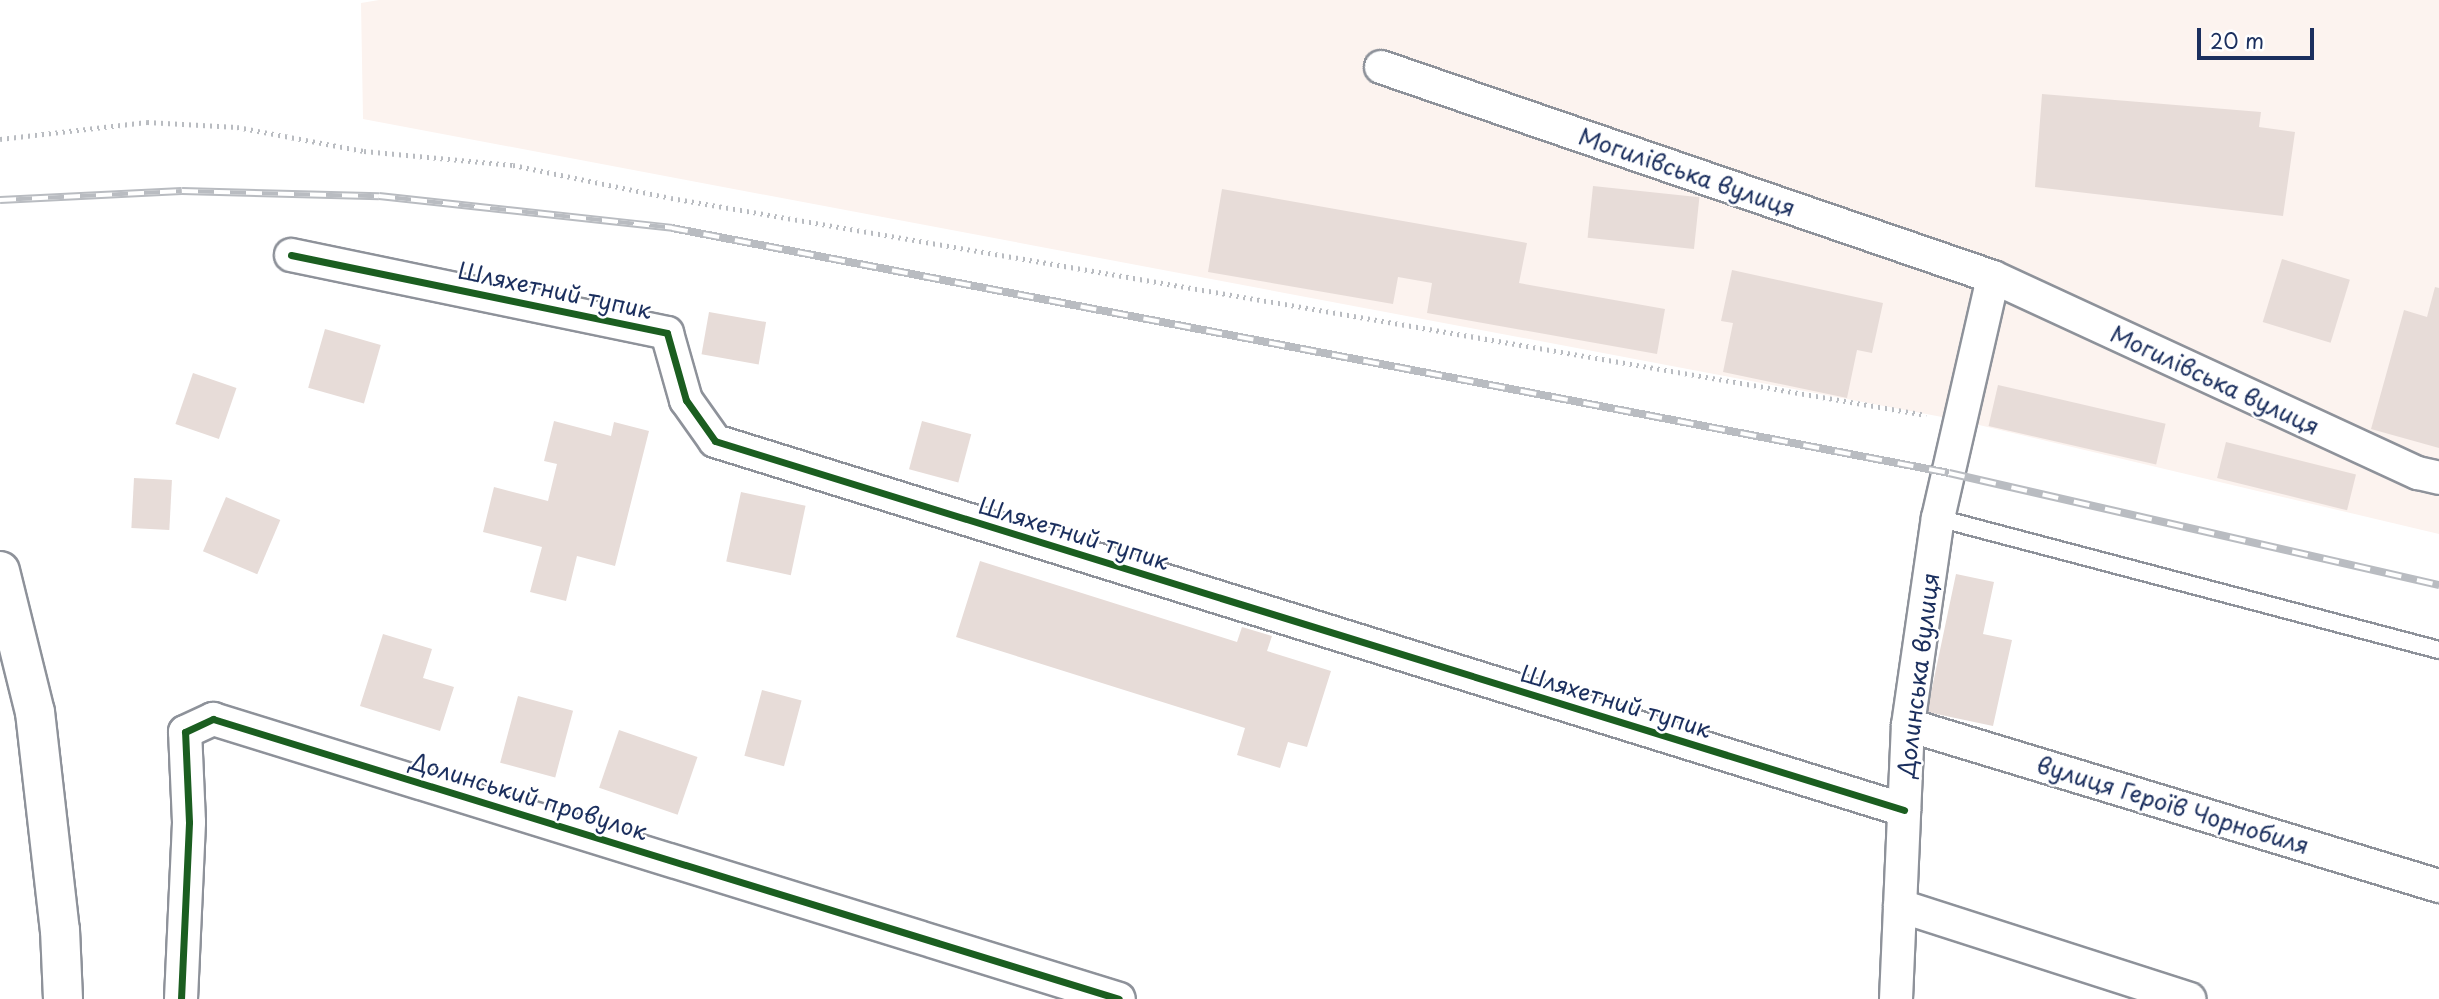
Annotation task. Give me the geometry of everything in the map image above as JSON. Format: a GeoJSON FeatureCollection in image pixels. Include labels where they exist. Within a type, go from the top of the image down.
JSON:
{"type":"FeatureCollection","features":[{"type":"Feature","properties":{"kind":"main road"},"geometry":{"type":"LineString","coordinates":[[0,571],[35,712],[60,930],[63,999]]}},
{"type":"Feature","properties":{"kind":"street","name":"Могилівська вулиця"},"geometry":{"type":"LineString","coordinates":[[1381,67],[1993,278],[2406,467],[2439,478]]}},
{"type":"Feature","properties":{"kind":"street","name":"Шляхетний тупик"},"geometry":{"type":"LineString","coordinates":[[291,255],[667,333],[686,400],[715,441],[1904,810]]}},
{"type":"Feature","properties":{"kind":"street"},"geometry":{"type":"LineString","coordinates":[[1958,420],[1993,278]]}},
{"type":"Feature","properties":{"kind":"street","name":"Долинська вулиця"},"geometry":{"type":"LineString","coordinates":[[1896,999],[1908,725],[1938,519],[1958,420]]}},
{"type":"Feature","properties":{"kind":"street","name":"Долинський провулок"},"geometry":{"type":"LineString","coordinates":[[181,999],[189,822],[185,732],[213,719],[1119,999]]}},
{"type":"Feature","properties":{"kind":"street","name":"вулиця Героїв Чорнобиля"},"geometry":{"type":"LineString","coordinates":[[1908,725],[2439,886]]}},
{"type":"Feature","properties":{"kind":"street"},"geometry":{"type":"LineString","coordinates":[[1900,906],[2189,999]]}},
{"type":"Feature","properties":{"kind":"lane"},"geometry":{"type":"LineString","coordinates":[[1938,519],[2439,650]]}},
{"type":"Feature","properties":{"kind":"path"},"geometry":{"type":"LineString","coordinates":[[0,139],[147,122],[237,127],[363,151],[513,165],[685,201],[1958,420]]}},
{"type":"Feature","properties":{"kind":"shaded area"},"geometry":{"type":"Polygon","coordinates":[[[379,0],[2439,0],[2439,534],[1958,420],[363,119],[361,3],[379,0]]]}},
{"type":"Feature","properties":{"kind":"building"},"geometry":{"type":"Polygon","coordinates":[[[2042,94],[2261,112],[2259,127],[2295,132],[2283,216],[2035,187],[2042,94]]]}},
{"type":"Feature","properties":{"kind":"building"},"geometry":{"type":"Polygon","coordinates":[[[1593,186],[1699,197],[1694,249],[1588,238],[1593,186]]]}},
{"type":"Feature","properties":{"kind":"building"},"geometry":{"type":"Polygon","coordinates":[[[1222,189],[1527,243],[1519,283],[1665,309],[1657,354],[1427,313],[1432,283],[1398,277],[1393,304],[1208,272],[1222,189]]]}},
{"type":"Feature","properties":{"kind":"building"},"geometry":{"type":"Polygon","coordinates":[[[2282,259],[2350,280],[2331,343],[2263,322],[2282,259]]]}},
{"type":"Feature","properties":{"kind":"building"},"geometry":{"type":"Polygon","coordinates":[[[1732,270],[1883,303],[1872,353],[1857,350],[1847,398],[1723,372],[1733,323],[1721,321],[1732,270]]]}},
{"type":"Feature","properties":{"kind":"building"},"geometry":{"type":"Polygon","coordinates":[[[2435,287],[2439,288],[2439,448],[2371,429],[2404,310],[2427,317],[2435,287]]]}},
{"type":"Feature","properties":{"kind":"building"},"geometry":{"type":"Polygon","coordinates":[[[709,312],[766,322],[759,364],[702,354],[709,312]]]}},
{"type":"Feature","properties":{"kind":"building"},"geometry":{"type":"Polygon","coordinates":[[[325,329],[381,345],[364,404],[308,388],[325,329]]]}},
{"type":"Feature","properties":{"kind":"building"},"geometry":{"type":"Polygon","coordinates":[[[193,373],[236,388],[219,439],[175,424],[193,373]]]}},
{"type":"Feature","properties":{"kind":"building"},"geometry":{"type":"Polygon","coordinates":[[[1998,385],[2166,424],[2156,465],[1989,426],[1998,385]]]}},
{"type":"Feature","properties":{"kind":"building"},"geometry":{"type":"Polygon","coordinates":[[[554,421],[611,436],[614,422],[649,431],[615,566],[577,556],[566,601],[530,592],[542,547],[483,532],[494,487],[548,501],[557,464],[544,461],[554,421]]]}},
{"type":"Feature","properties":{"kind":"building"},"geometry":{"type":"Polygon","coordinates":[[[922,421],[971,434],[958,482],[909,469],[922,421]]]}},
{"type":"Feature","properties":{"kind":"building"},"geometry":{"type":"Polygon","coordinates":[[[2226,442],[2356,474],[2347,510],[2217,478],[2226,442]]]}},
{"type":"Feature","properties":{"kind":"building"},"geometry":{"type":"Polygon","coordinates":[[[134,478],[172,480],[169,530],[131,528],[134,478]]]}},
{"type":"Feature","properties":{"kind":"building"},"geometry":{"type":"Polygon","coordinates":[[[741,492],[806,506],[791,575],[726,561],[741,492]]]}},
{"type":"Feature","properties":{"kind":"building"},"geometry":{"type":"Polygon","coordinates":[[[226,497],[280,520],[257,574],[203,551],[226,497]]]}},
{"type":"Feature","properties":{"kind":"building"},"geometry":{"type":"Polygon","coordinates":[[[980,561],[1237,642],[1242,627],[1272,636],[1267,651],[1331,671],[1307,747],[1288,742],[1280,768],[1237,755],[1245,728],[956,637],[980,561]]]}},
{"type":"Feature","properties":{"kind":"building"},"geometry":{"type":"Polygon","coordinates":[[[1956,574],[1994,582],[1983,634],[2012,640],[1993,726],[1927,712],[1956,574]]]}},
{"type":"Feature","properties":{"kind":"building"},"geometry":{"type":"Polygon","coordinates":[[[383,634],[432,649],[423,678],[454,687],[440,731],[360,706],[383,634]]]}},
{"type":"Feature","properties":{"kind":"building"},"geometry":{"type":"Polygon","coordinates":[[[762,690],[802,701],[784,766],[744,756],[762,690]]]}},
{"type":"Feature","properties":{"kind":"building"},"geometry":{"type":"Polygon","coordinates":[[[518,696],[573,711],[555,777],[500,763],[518,696]]]}},
{"type":"Feature","properties":{"kind":"building"},"geometry":{"type":"Polygon","coordinates":[[[619,730],[697,757],[678,815],[599,788],[619,730]]]}},
{"type":"Feature","properties":{"kind":"railway"},"geometry":{"type":"LineString","coordinates":[[0,200],[182,191],[379,196],[672,228],[1949,473],[2439,585]]}},
{"type":"Feature","properties":{"kind":"cycle path"},"geometry":{"type":"LineString","coordinates":[[291,255],[667,333],[686,400],[715,441],[1904,810]]}},
{"type":"Feature","properties":{"kind":"cycle path"},"geometry":{"type":"LineString","coordinates":[[181,999],[189,822],[185,732],[213,719],[1119,999]]}}]}
